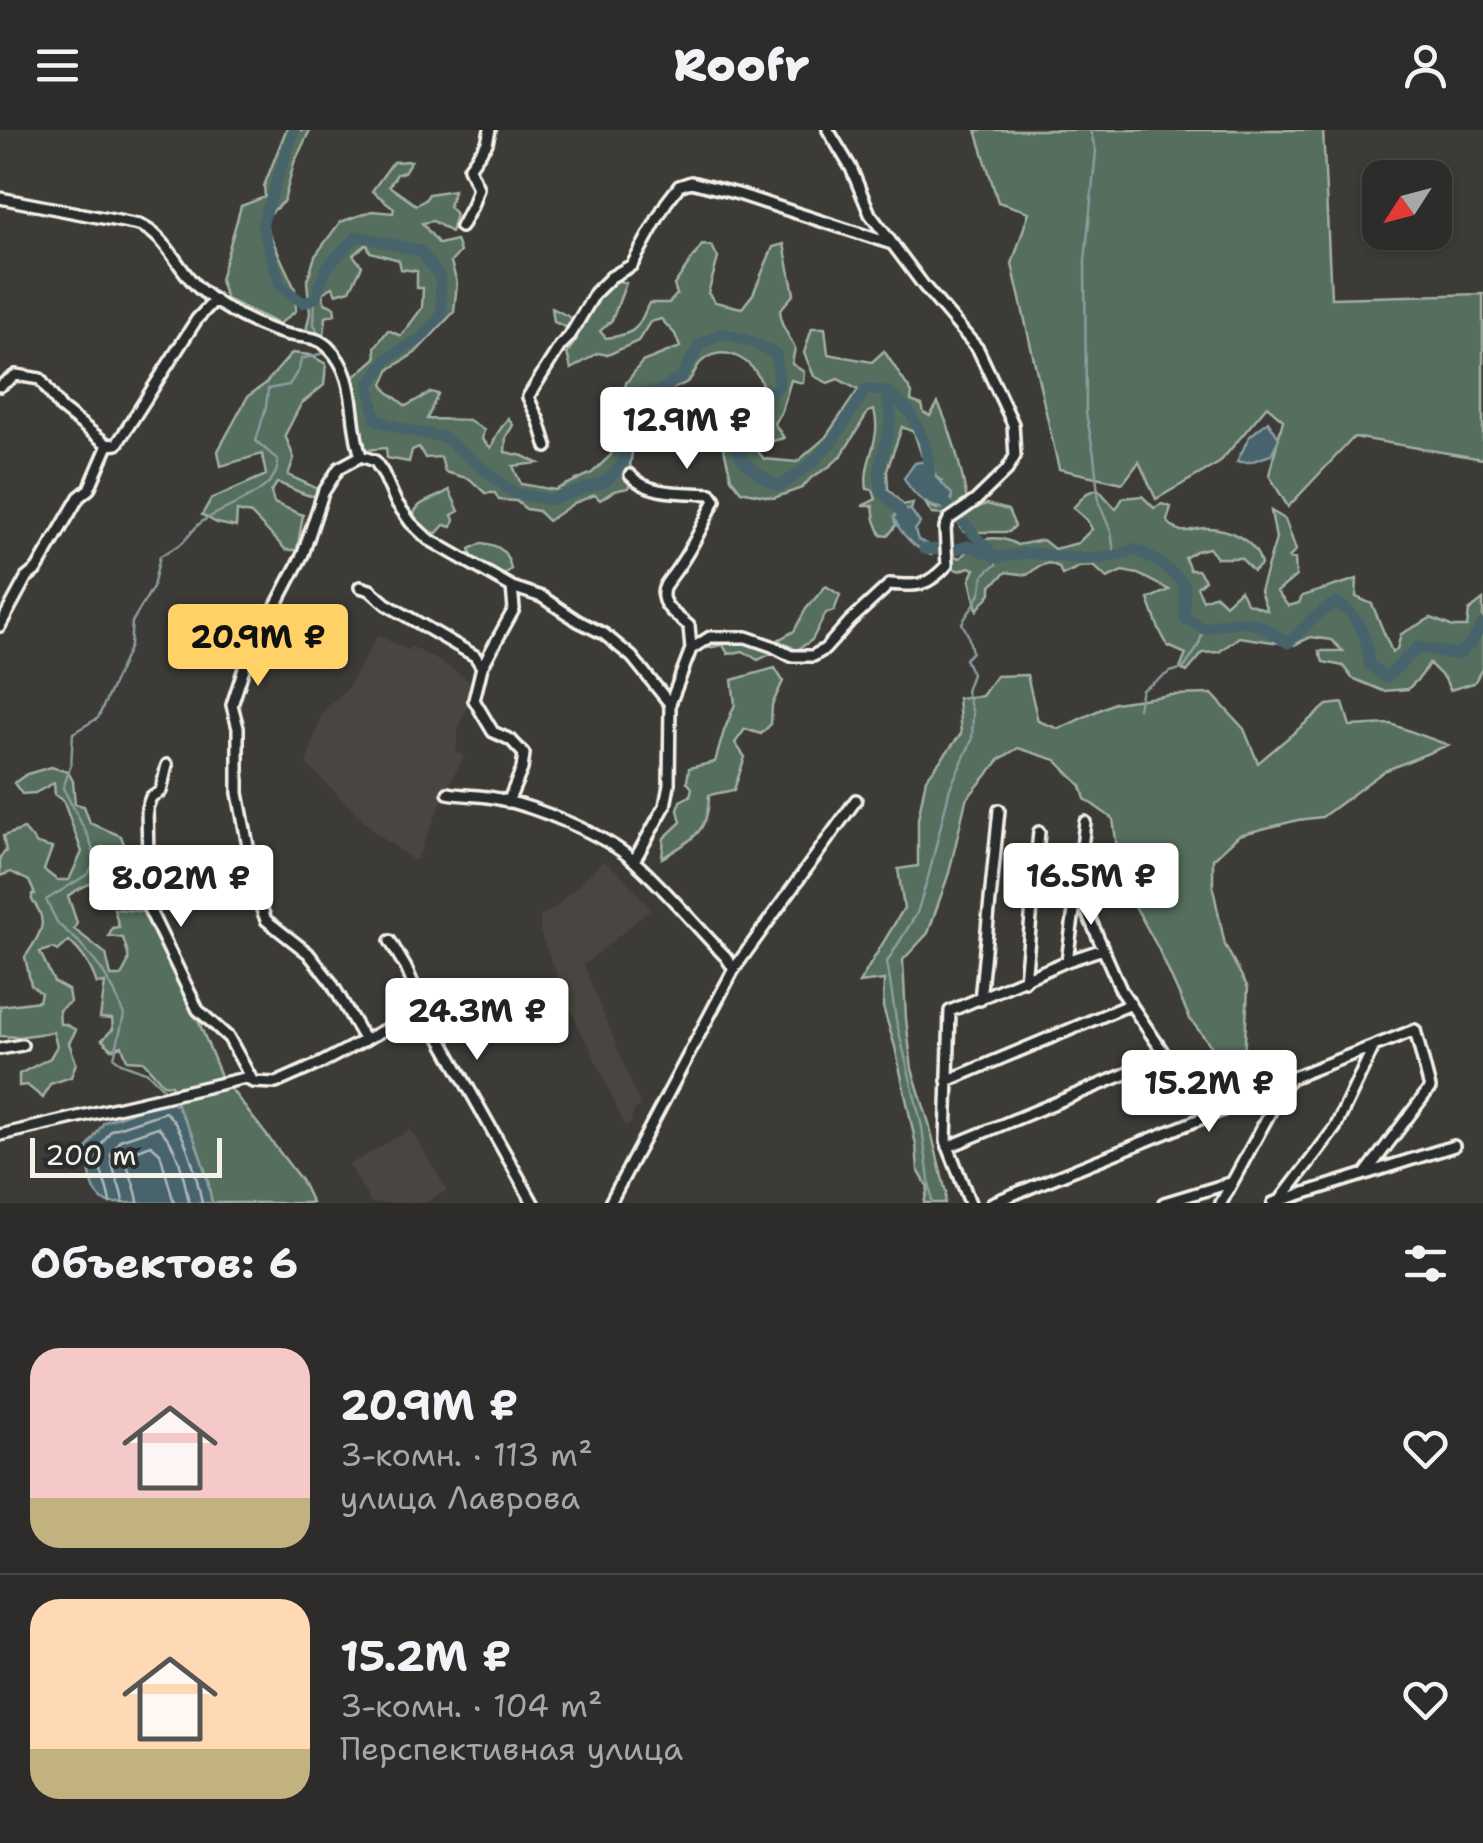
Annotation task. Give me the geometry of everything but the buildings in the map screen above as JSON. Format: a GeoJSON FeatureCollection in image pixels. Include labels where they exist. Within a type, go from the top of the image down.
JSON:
{"type":"FeatureCollection","features":[{"type":"Feature","properties":{"kind":"street"},"geometry":{"type":"LineString","coordinates":[[461,227],[478,188],[469,168],[487,143],[490,130]]}},
{"type":"Feature","properties":{"kind":"street"},"geometry":{"type":"LineString","coordinates":[[691,649],[710,637],[746,637],[791,656],[813,656],[825,649],[890,584],[915,587],[934,579],[947,565],[945,528],[1008,470],[1015,456],[1013,424],[978,349],[870,214],[828,130]]}},
{"type":"Feature","properties":{"kind":"street"},"geometry":{"type":"LineString","coordinates":[[547,446],[528,397],[595,293],[611,277],[632,265],[678,186],[690,182],[738,194],[894,245]]}},
{"type":"Feature","properties":{"kind":"street"},"geometry":{"type":"LineString","coordinates":[[0,198],[152,230],[200,290],[215,300],[239,315],[328,346],[349,378],[355,440],[361,456]]}},
{"type":"Feature","properties":{"kind":"street"},"geometry":{"type":"LineString","coordinates":[[108,446],[118,444],[197,319],[215,300]]}},
{"type":"Feature","properties":{"kind":"street"},"geometry":{"type":"LineString","coordinates":[[0,386],[16,375],[40,379],[61,408],[108,446]]}},
{"type":"Feature","properties":{"kind":"street"},"geometry":{"type":"LineString","coordinates":[[0,626],[26,578],[37,569],[88,489],[108,446]]}},
{"type":"Feature","properties":{"kind":"street"},"geometry":{"type":"LineString","coordinates":[[364,1039],[331,982],[308,953],[266,920],[258,899],[238,793],[238,728],[232,706],[245,665],[302,554],[324,493],[339,468],[361,456],[374,460],[396,502],[428,539],[512,587],[542,597],[604,634],[632,658],[670,704]]}},
{"type":"Feature","properties":{"kind":"street"},"geometry":{"type":"LineString","coordinates":[[630,474],[649,489],[711,494],[714,498],[689,553],[663,592],[670,610],[689,626],[691,649],[670,704],[665,806],[634,861]]}},
{"type":"Feature","properties":{"kind":"street"},"geometry":{"type":"LineString","coordinates":[[360,587],[475,656],[482,668]]}},
{"type":"Feature","properties":{"kind":"street"},"geometry":{"type":"LineString","coordinates":[[508,802],[524,754],[511,740],[493,732],[474,700],[482,668],[514,609],[512,587]]}},
{"type":"Feature","properties":{"kind":"street"},"geometry":{"type":"LineString","coordinates":[[166,765],[160,791],[151,797],[146,808],[149,909],[198,1010],[230,1038],[253,1082]]}},
{"type":"Feature","properties":{"kind":"street"},"geometry":{"type":"LineString","coordinates":[[448,793],[508,802],[558,819],[614,845],[634,861],[734,969]]}},
{"type":"Feature","properties":{"kind":"street"},"geometry":{"type":"LineString","coordinates":[[610,1203],[734,969],[856,800]]}},
{"type":"Feature","properties":{"kind":"street"},"geometry":{"type":"LineString","coordinates":[[980,1000],[998,810]]}},
{"type":"Feature","properties":{"kind":"street"},"geometry":{"type":"LineString","coordinates":[[1067,961],[1085,822]]}},
{"type":"Feature","properties":{"kind":"street"},"geometry":{"type":"LineString","coordinates":[[1024,981],[1039,832]]}},
{"type":"Feature","properties":{"kind":"street"},"geometry":{"type":"LineString","coordinates":[[1077,889],[1121,990],[1206,1115]]}},
{"type":"Feature","properties":{"kind":"street"},"geometry":{"type":"LineString","coordinates":[[390,941],[533,1203]]}},
{"type":"Feature","properties":{"kind":"street"},"geometry":{"type":"LineString","coordinates":[[970,1203],[946,1141],[950,1012],[1103,949]]}},
{"type":"Feature","properties":{"kind":"street"},"geometry":{"type":"LineString","coordinates":[[947,1081],[1131,1004]]}},
{"type":"Feature","properties":{"kind":"street"},"geometry":{"type":"LineString","coordinates":[[2,1135],[245,1078],[276,1083],[424,1009]]}},
{"type":"Feature","properties":{"kind":"street"},"geometry":{"type":"LineString","coordinates":[[1221,1203],[1291,1078],[1415,1030],[1430,1088],[1364,1174]]}},
{"type":"Feature","properties":{"kind":"street"},"geometry":{"type":"LineString","coordinates":[[0,1050],[22,1045]]}},
{"type":"Feature","properties":{"kind":"street"},"geometry":{"type":"LineString","coordinates":[[1277,1202],[1335,1128],[1374,1046]]}},
{"type":"Feature","properties":{"kind":"street"},"geometry":{"type":"LineString","coordinates":[[948,1146],[1167,1057]]}},
{"type":"Feature","properties":{"kind":"street"},"geometry":{"type":"LineString","coordinates":[[992,1203],[1286,1083]]}},
{"type":"Feature","properties":{"kind":"street"},"geometry":{"type":"LineString","coordinates":[[1277,1202],[1454,1146]]}},
{"type":"Feature","properties":{"kind":"street"},"geometry":{"type":"LineString","coordinates":[[1164,1203],[1230,1182]]}},
{"type":"Feature","properties":{"kind":"shaded area"},"geometry":{"type":"Polygon","coordinates":[[[378,635],[408,650],[411,646],[476,686],[459,728],[456,751],[464,756],[414,861],[375,832],[306,764],[322,712],[347,689],[378,635]]]}},
{"type":"Feature","properties":{"kind":"shaded area"},"geometry":{"type":"Polygon","coordinates":[[[603,861],[620,873],[651,909],[584,965],[641,1107],[634,1110],[631,1124],[625,1127],[580,1032],[540,933],[540,915],[551,911],[603,861]]]}},
{"type":"Feature","properties":{"kind":"shaded area"},"geometry":{"type":"Polygon","coordinates":[[[411,1129],[447,1190],[424,1203],[371,1203],[349,1165],[411,1129]]]}},
{"type":"Feature","properties":{"kind":"green space"},"geometry":{"type":"Polygon","coordinates":[[[286,130],[310,130],[294,163],[284,201],[263,220],[295,289],[296,311],[279,324],[226,299],[220,280],[241,206],[265,197],[264,186],[286,130]]]}},
{"type":"Feature","properties":{"kind":"green space"},"geometry":{"type":"Polygon","coordinates":[[[976,130],[1323,130],[1331,298],[1483,294],[1483,459],[1354,437],[1288,507],[1269,475],[1283,420],[1267,406],[1219,463],[1156,499],[1139,462],[1123,483],[1059,469],[1012,264],[1029,212],[998,202],[976,130]]]}},
{"type":"Feature","properties":{"kind":"green space"},"geometry":{"type":"Polygon","coordinates":[[[411,161],[389,186],[416,205],[429,194],[454,190],[449,206],[456,214],[451,232],[433,221],[422,223],[439,244],[456,240],[460,252],[451,262],[457,283],[454,312],[415,353],[390,369],[383,384],[406,406],[431,392],[438,394],[427,419],[469,420],[484,430],[482,439],[491,448],[508,418],[513,425],[506,437],[505,452],[538,463],[513,466],[521,484],[555,490],[592,473],[611,455],[626,383],[642,362],[680,347],[675,334],[661,319],[650,322],[638,341],[608,355],[598,353],[571,369],[567,353],[577,339],[572,330],[554,322],[552,308],[577,321],[603,287],[616,280],[626,283],[612,320],[600,331],[606,338],[624,335],[638,325],[649,303],[669,303],[677,294],[674,285],[702,245],[712,246],[718,258],[708,293],[715,302],[742,308],[753,294],[773,247],[784,244],[794,294],[780,310],[782,324],[795,348],[792,364],[804,372],[803,383],[791,380],[774,423],[784,438],[769,442],[760,436],[753,445],[764,459],[797,462],[825,438],[858,390],[838,379],[828,383],[814,376],[804,353],[812,328],[825,328],[828,354],[872,362],[884,351],[912,393],[911,401],[922,405],[924,413],[930,416],[938,403],[956,451],[967,500],[948,515],[932,514],[926,504],[937,509],[942,481],[922,456],[914,432],[902,427],[887,470],[888,489],[903,505],[913,503],[911,510],[900,510],[894,517],[896,525],[888,536],[881,535],[873,506],[862,506],[876,499],[873,490],[867,489],[866,479],[876,431],[874,410],[868,412],[842,455],[802,488],[774,498],[741,491],[731,478],[718,436],[724,424],[763,392],[749,364],[719,353],[700,363],[687,382],[654,396],[646,404],[637,426],[630,466],[637,473],[628,488],[600,500],[595,495],[574,503],[548,521],[538,511],[526,509],[516,501],[499,500],[495,493],[485,493],[470,479],[445,472],[441,457],[425,458],[419,447],[412,450],[409,462],[387,458],[386,448],[364,450],[358,433],[354,377],[376,358],[375,347],[388,330],[401,336],[422,308],[423,288],[417,288],[417,271],[401,269],[399,260],[370,252],[367,244],[353,255],[362,266],[350,290],[336,294],[333,287],[322,293],[335,314],[326,317],[324,336],[306,331],[310,313],[307,281],[315,256],[340,222],[372,211],[393,213],[394,208],[372,191],[393,162],[411,161]]]}},
{"type":"Feature","properties":{"kind":"green space"},"geometry":{"type":"Polygon","coordinates":[[[292,353],[310,355],[326,364],[324,385],[301,404],[285,435],[294,458],[288,475],[316,488],[317,496],[277,483],[271,492],[274,503],[303,515],[297,550],[286,550],[251,514],[237,511],[236,527],[202,515],[211,499],[266,475],[262,454],[221,466],[218,451],[248,396],[265,384],[292,353]]]}},
{"type":"Feature","properties":{"kind":"green space"},"geometry":{"type":"Polygon","coordinates":[[[1098,489],[1116,509],[1123,498],[1142,496],[1154,508],[1162,504],[1171,507],[1167,521],[1177,529],[1222,530],[1248,542],[1261,565],[1253,571],[1241,558],[1217,558],[1209,548],[1185,558],[1190,570],[1198,570],[1205,580],[1197,587],[1203,600],[1216,595],[1225,604],[1240,590],[1247,603],[1267,610],[1260,591],[1276,539],[1271,511],[1285,519],[1296,550],[1289,558],[1295,559],[1296,576],[1277,592],[1288,606],[1299,603],[1302,596],[1357,579],[1356,597],[1372,604],[1392,652],[1397,649],[1401,634],[1431,618],[1453,627],[1467,627],[1469,611],[1483,600],[1483,667],[1474,683],[1450,690],[1429,663],[1408,689],[1383,691],[1352,678],[1343,666],[1323,662],[1319,651],[1343,651],[1331,640],[1311,637],[1294,645],[1239,637],[1219,652],[1203,653],[1187,672],[1180,669],[1186,654],[1168,646],[1148,599],[1169,590],[1138,574],[1122,571],[1107,578],[1094,566],[1079,567],[1062,575],[1059,567],[1049,563],[1027,575],[1006,572],[991,586],[991,593],[977,610],[970,580],[975,569],[960,571],[950,567],[954,556],[960,558],[973,545],[989,538],[1017,545],[1043,540],[1054,549],[1078,543],[1092,529],[1073,508],[1087,493],[1098,489]]]}},
{"type":"Feature","properties":{"kind":"green space"},"geometry":{"type":"Polygon","coordinates":[[[449,490],[459,511],[452,515],[452,527],[444,525],[437,533],[415,521],[419,506],[449,490]]]}},
{"type":"Feature","properties":{"kind":"green space"},"geometry":{"type":"Polygon","coordinates":[[[987,504],[1008,510],[1015,526],[1009,532],[964,532],[958,524],[971,511],[987,504]]]}},
{"type":"Feature","properties":{"kind":"green space"},"geometry":{"type":"Polygon","coordinates":[[[482,543],[505,554],[511,569],[503,576],[472,558],[470,549],[482,543]]]}},
{"type":"Feature","properties":{"kind":"green space"},"geometry":{"type":"Polygon","coordinates":[[[826,586],[840,595],[834,611],[826,613],[812,640],[797,650],[778,640],[794,631],[826,586]]]}},
{"type":"Feature","properties":{"kind":"green space"},"geometry":{"type":"Polygon","coordinates":[[[730,641],[772,653],[758,660],[743,651],[728,654],[723,645],[702,649],[710,643],[730,641]]]}},
{"type":"Feature","properties":{"kind":"green space"},"geometry":{"type":"Polygon","coordinates":[[[775,668],[783,681],[772,705],[771,724],[761,734],[745,729],[735,743],[745,757],[734,790],[709,795],[706,818],[697,834],[662,858],[664,838],[681,822],[680,801],[690,796],[689,768],[715,762],[735,704],[732,680],[775,668]]]}},
{"type":"Feature","properties":{"kind":"green space"},"geometry":{"type":"Polygon","coordinates":[[[1027,675],[1038,721],[1059,729],[1114,703],[1212,694],[1244,729],[1258,763],[1327,705],[1343,703],[1350,726],[1391,724],[1448,745],[1384,771],[1322,817],[1239,835],[1213,859],[1213,888],[1225,945],[1248,988],[1243,1075],[1230,1082],[1212,1047],[1190,1019],[1122,882],[1113,819],[1085,799],[1081,786],[1056,760],[1018,748],[1000,759],[966,800],[949,873],[928,933],[903,960],[912,1069],[946,1193],[945,1203],[924,1203],[928,1187],[918,1170],[895,1047],[883,1007],[884,980],[859,983],[904,908],[898,869],[918,866],[918,819],[926,779],[961,734],[958,698],[982,696],[996,676],[1027,675]]]}},
{"type":"Feature","properties":{"kind":"green space"},"geometry":{"type":"Polygon","coordinates":[[[51,767],[68,772],[75,804],[84,806],[90,823],[121,836],[128,855],[108,876],[68,896],[77,923],[74,929],[106,954],[111,976],[121,976],[128,957],[123,938],[109,936],[112,928],[119,927],[114,909],[148,912],[179,974],[221,1076],[301,1180],[312,1203],[212,1203],[193,1135],[185,1125],[171,1085],[163,1084],[143,1061],[127,1060],[122,1046],[112,1049],[102,1040],[113,1029],[112,1019],[100,1018],[105,983],[97,984],[86,961],[69,941],[58,951],[53,948],[40,952],[54,982],[68,990],[70,1002],[59,1010],[60,1024],[76,1030],[69,1043],[76,1063],[71,1077],[50,1084],[43,1098],[27,1085],[19,1086],[19,1074],[50,1058],[57,1046],[53,1032],[0,1036],[0,1006],[39,1001],[41,993],[31,985],[25,957],[42,923],[29,881],[11,872],[0,876],[0,857],[6,851],[3,836],[24,829],[37,844],[52,848],[44,870],[57,880],[69,880],[82,852],[63,800],[55,795],[54,783],[35,793],[22,794],[14,783],[27,774],[51,767]]]}},
{"type":"Feature","properties":{"kind":"water"},"geometry":{"type":"Polygon","coordinates":[[[1268,421],[1279,438],[1271,455],[1237,462],[1249,437],[1268,421]]]}},
{"type":"Feature","properties":{"kind":"water"},"geometry":{"type":"Polygon","coordinates":[[[926,461],[952,494],[950,509],[922,501],[904,478],[915,463],[926,461]]]}},
{"type":"Feature","properties":{"kind":"water"},"geometry":{"type":"Polygon","coordinates":[[[900,510],[911,510],[920,523],[915,530],[918,540],[939,550],[931,555],[909,540],[894,517],[900,510]]]}},
{"type":"Feature","properties":{"kind":"water"},"geometry":{"type":"Polygon","coordinates":[[[164,1101],[177,1105],[193,1136],[212,1203],[108,1203],[94,1187],[87,1148],[104,1122],[164,1101]]]}},
{"type":"Feature","properties":{"kind":"waterway"},"geometry":{"type":"LineString","coordinates":[[294,130],[262,225],[280,285],[303,303],[315,298],[326,268],[357,236],[421,251],[440,277],[442,314],[421,338],[388,358],[369,385],[376,420],[444,437],[514,493],[550,500],[605,482],[623,464],[633,413],[643,393],[660,391],[681,377],[700,344],[723,333],[776,354],[779,386],[731,433],[743,459],[762,476],[779,487],[810,465],[832,442],[866,389],[887,392],[910,412],[924,441],[930,472]]}},
{"type":"Feature","properties":{"kind":"waterway"},"geometry":{"type":"LineString","coordinates":[[1090,130],[1096,151],[1085,261],[1086,413],[1099,503],[1111,532],[1115,558]]}},
{"type":"Feature","properties":{"kind":"waterway"},"geometry":{"type":"LineString","coordinates":[[315,298],[314,324],[319,335]]}},
{"type":"Feature","properties":{"kind":"waterway"},"geometry":{"type":"LineString","coordinates":[[163,1088],[148,1073],[114,1058],[124,1015],[114,991],[79,942],[58,924],[46,900],[88,874],[96,861],[89,838],[63,788],[71,765],[73,733],[98,718],[130,646],[132,622],[153,587],[160,556],[181,544],[203,521],[261,489],[276,471],[278,460],[256,441],[268,389],[289,385],[301,359],[325,350]]}},
{"type":"Feature","properties":{"kind":"waterway"},"geometry":{"type":"LineString","coordinates":[[887,392],[891,418],[879,473],[882,492],[900,510],[905,522]]}},
{"type":"Feature","properties":{"kind":"waterway"},"geometry":{"type":"LineString","coordinates":[[942,497],[996,558],[1029,553],[1095,559],[1135,549],[1184,583],[1185,618],[1204,629],[1248,622],[1288,643],[1336,602],[1356,621],[1364,636],[1369,664],[1386,678],[1418,647],[1457,655],[1471,643],[1483,624]]}},
{"type":"Feature","properties":{"kind":"waterway"},"geometry":{"type":"LineString","coordinates":[[924,549],[968,546],[993,556]]}},
{"type":"Feature","properties":{"kind":"waterway"},"geometry":{"type":"LineString","coordinates":[[932,1203],[922,1127],[896,1020],[887,962],[917,913],[950,788],[972,740],[973,714],[966,691],[972,674],[965,659],[972,652],[962,623],[979,597],[984,574],[996,565],[996,558]]}},
{"type":"Feature","properties":{"kind":"waterway"},"geometry":{"type":"LineString","coordinates":[[1138,708],[1142,690],[1184,668],[1204,629]]}}]}
